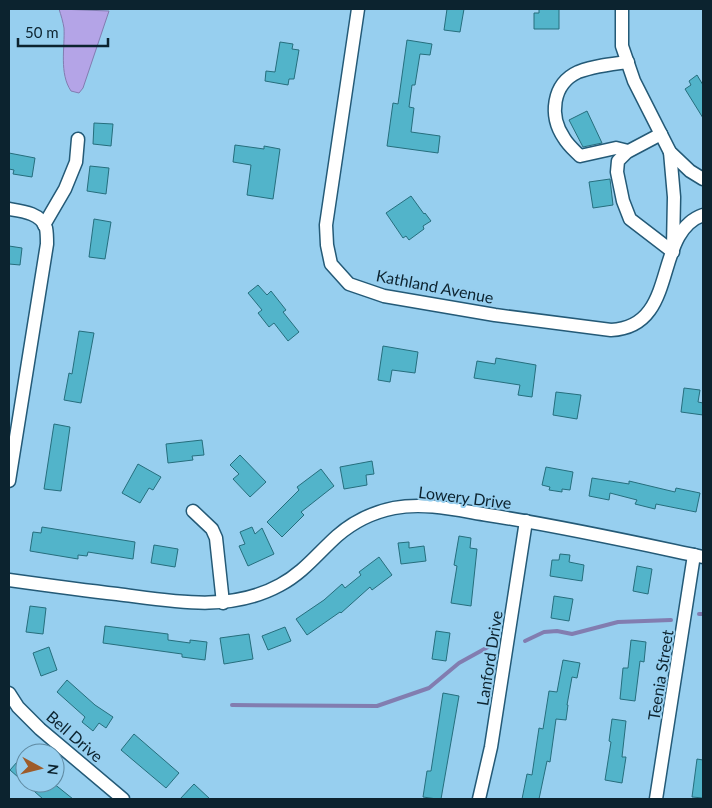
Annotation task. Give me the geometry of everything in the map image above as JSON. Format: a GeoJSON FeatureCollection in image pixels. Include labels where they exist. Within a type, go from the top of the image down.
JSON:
{"type":"FeatureCollection","features":[{"type":"Feature","properties":{"kind":"street","name":"Kathland Avenue"},"geometry":{"type":"LineString","coordinates":[[358,9],[326,225],[327,245],[331,264],[349,284],[384,296],[611,330],[625,329],[641,321],[658,299],[672,252],[682,233],[695,218],[703,215]]}},
{"type":"Feature","properties":{"kind":"street"},"geometry":{"type":"LineString","coordinates":[[622,9],[622,46],[634,81],[670,152],[690,171],[703,179]]}},
{"type":"Feature","properties":{"kind":"street"},"geometry":{"type":"LineString","coordinates":[[628,62],[595,67],[578,72],[568,78],[560,87],[555,100],[555,116],[563,137],[580,156],[616,148],[628,151]]}},
{"type":"Feature","properties":{"kind":"street"},"geometry":{"type":"LineString","coordinates":[[661,134],[628,151],[618,160],[617,172],[623,202],[630,220],[672,252]]}},
{"type":"Feature","properties":{"kind":"street"},"geometry":{"type":"LineString","coordinates":[[44,225],[65,189],[76,162],[78,139]]}},
{"type":"Feature","properties":{"kind":"street"},"geometry":{"type":"LineString","coordinates":[[670,152],[674,197],[672,252]]}},
{"type":"Feature","properties":{"kind":"street"},"geometry":{"type":"LineString","coordinates":[[9,209],[29,213],[40,219],[46,228],[47,244],[14,410],[9,481]]}},
{"type":"Feature","properties":{"kind":"street","name":"Lowery Drive"},"geometry":{"type":"LineString","coordinates":[[9,580],[162,600],[204,604],[223,603],[256,596],[279,586],[298,574],[338,535],[375,514],[394,508],[412,506],[433,506],[526,521],[698,556]]}},
{"type":"Feature","properties":{"kind":"street"},"geometry":{"type":"LineString","coordinates":[[193,511],[212,530],[216,538],[223,603]]}},
{"type":"Feature","properties":{"kind":"street","name":"Lanford Drive"},"geometry":{"type":"LineString","coordinates":[[479,799],[492,747],[526,521]]}},
{"type":"Feature","properties":{"kind":"street","name":"Teenia Street"},"geometry":{"type":"LineString","coordinates":[[656,799],[698,556]]}},
{"type":"Feature","properties":{"kind":"street","name":"Bell Drive"},"geometry":{"type":"LineString","coordinates":[[9,693],[18,706],[40,729],[124,799]]}},
{"type":"Feature","properties":{"kind":"shaded area"},"geometry":{"type":"Polygon","coordinates":[[[59,9],[109,11],[83,88],[79,93],[71,91],[65,76],[63,60],[64,28],[59,9]]]}},
{"type":"Feature","properties":{"kind":"building"},"geometry":{"type":"Polygon","coordinates":[[[447,9],[464,9],[460,32],[444,30],[447,9]]]}},
{"type":"Feature","properties":{"kind":"building"},"geometry":{"type":"Polygon","coordinates":[[[539,9],[559,9],[559,29],[534,29],[534,13],[539,13],[539,9]]]}},
{"type":"Feature","properties":{"kind":"building"},"geometry":{"type":"Polygon","coordinates":[[[407,40],[432,44],[430,55],[420,54],[415,85],[412,85],[409,107],[414,108],[411,132],[440,136],[438,153],[387,146],[393,103],[398,104],[407,40]]]}},
{"type":"Feature","properties":{"kind":"building"},"geometry":{"type":"Polygon","coordinates":[[[280,42],[293,44],[292,49],[299,50],[294,79],[289,79],[288,85],[265,81],[266,71],[275,72],[280,42]]]}},
{"type":"Feature","properties":{"kind":"building"},"geometry":{"type":"Polygon","coordinates":[[[697,75],[703,85],[703,118],[685,89],[691,85],[689,81],[697,75]]]}},
{"type":"Feature","properties":{"kind":"building"},"geometry":{"type":"Polygon","coordinates":[[[587,111],[602,143],[583,147],[569,120],[587,111]]]}},
{"type":"Feature","properties":{"kind":"building"},"geometry":{"type":"Polygon","coordinates":[[[94,123],[113,124],[111,146],[93,144],[94,123]]]}},
{"type":"Feature","properties":{"kind":"building"},"geometry":{"type":"Polygon","coordinates":[[[235,145],[264,149],[264,146],[280,149],[273,199],[247,195],[251,165],[233,162],[235,145]]]}},
{"type":"Feature","properties":{"kind":"building"},"geometry":{"type":"Polygon","coordinates":[[[9,153],[35,158],[32,177],[13,174],[14,170],[9,169],[9,153]]]}},
{"type":"Feature","properties":{"kind":"building"},"geometry":{"type":"Polygon","coordinates":[[[90,166],[109,168],[106,194],[87,191],[90,166]]]}},
{"type":"Feature","properties":{"kind":"building"},"geometry":{"type":"Polygon","coordinates":[[[610,179],[613,205],[593,208],[589,182],[610,179]]]}},
{"type":"Feature","properties":{"kind":"building"},"geometry":{"type":"Polygon","coordinates":[[[411,196],[431,221],[409,240],[406,236],[403,238],[386,213],[411,196]]]}},
{"type":"Feature","properties":{"kind":"building"},"geometry":{"type":"Polygon","coordinates":[[[94,219],[111,222],[105,259],[89,257],[94,219]]]}},
{"type":"Feature","properties":{"kind":"building"},"geometry":{"type":"Polygon","coordinates":[[[9,246],[22,248],[20,265],[9,264],[9,246]]]}},
{"type":"Feature","properties":{"kind":"building"},"geometry":{"type":"Polygon","coordinates":[[[258,285],[267,295],[271,291],[286,310],[283,312],[299,332],[288,341],[274,323],[269,327],[258,313],[262,310],[248,293],[258,285]]]}},
{"type":"Feature","properties":{"kind":"building"},"geometry":{"type":"Polygon","coordinates":[[[79,331],[94,333],[81,403],[64,400],[69,373],[72,374],[79,331]]]}},
{"type":"Feature","properties":{"kind":"building"},"geometry":{"type":"Polygon","coordinates":[[[383,346],[418,352],[415,373],[392,370],[390,382],[378,380],[383,346]]]}},
{"type":"Feature","properties":{"kind":"building"},"geometry":{"type":"Polygon","coordinates":[[[496,358],[536,365],[532,397],[518,395],[520,385],[474,378],[477,361],[495,364],[496,358]]]}},
{"type":"Feature","properties":{"kind":"building"},"geometry":{"type":"Polygon","coordinates":[[[684,388],[700,390],[698,402],[703,403],[703,415],[681,412],[684,388]]]}},
{"type":"Feature","properties":{"kind":"building"},"geometry":{"type":"Polygon","coordinates":[[[556,392],[581,395],[577,419],[553,415],[556,392]]]}},
{"type":"Feature","properties":{"kind":"building"},"geometry":{"type":"Polygon","coordinates":[[[54,424],[70,427],[61,491],[44,489],[54,424]]]}},
{"type":"Feature","properties":{"kind":"building"},"geometry":{"type":"Polygon","coordinates":[[[202,440],[204,455],[192,456],[193,460],[168,463],[166,444],[202,440]]]}},
{"type":"Feature","properties":{"kind":"building"},"geometry":{"type":"Polygon","coordinates":[[[240,455],[266,482],[250,497],[233,479],[239,474],[230,465],[240,455]]]}},
{"type":"Feature","properties":{"kind":"building"},"geometry":{"type":"Polygon","coordinates":[[[372,461],[374,474],[366,475],[367,485],[344,489],[340,467],[372,461]]]}},
{"type":"Feature","properties":{"kind":"building"},"geometry":{"type":"Polygon","coordinates":[[[138,464],[161,477],[153,490],[149,488],[140,503],[122,493],[138,464]]]}},
{"type":"Feature","properties":{"kind":"building"},"geometry":{"type":"Polygon","coordinates":[[[546,467],[573,472],[570,490],[562,489],[562,492],[549,490],[550,487],[542,485],[546,467]]]}},
{"type":"Feature","properties":{"kind":"building"},"geometry":{"type":"Polygon","coordinates":[[[321,469],[334,486],[301,512],[304,515],[282,537],[267,522],[299,490],[297,487],[321,469]]]}},
{"type":"Feature","properties":{"kind":"building"},"geometry":{"type":"Polygon","coordinates":[[[592,478],[629,484],[629,481],[675,492],[676,488],[700,493],[696,512],[656,504],[655,509],[635,504],[637,500],[610,493],[609,500],[589,496],[592,478]]]}},
{"type":"Feature","properties":{"kind":"building"},"geometry":{"type":"Polygon","coordinates":[[[42,527],[135,542],[133,559],[88,552],[87,556],[78,555],[78,559],[30,551],[33,532],[41,533],[42,527]]]}},
{"type":"Feature","properties":{"kind":"building"},"geometry":{"type":"Polygon","coordinates":[[[252,527],[255,534],[262,528],[274,554],[248,566],[239,546],[245,544],[240,532],[252,527]]]}},
{"type":"Feature","properties":{"kind":"building"},"geometry":{"type":"Polygon","coordinates":[[[459,536],[471,538],[470,548],[477,549],[471,606],[451,603],[457,566],[454,565],[459,536]]]}},
{"type":"Feature","properties":{"kind":"building"},"geometry":{"type":"Polygon","coordinates":[[[409,542],[409,548],[424,546],[426,561],[401,564],[398,543],[409,542]]]}},
{"type":"Feature","properties":{"kind":"building"},"geometry":{"type":"Polygon","coordinates":[[[154,545],[178,549],[175,567],[151,563],[154,545]]]}},
{"type":"Feature","properties":{"kind":"building"},"geometry":{"type":"Polygon","coordinates":[[[560,554],[570,555],[569,562],[584,565],[582,581],[550,576],[552,560],[559,560],[560,554]]]}},
{"type":"Feature","properties":{"kind":"building"},"geometry":{"type":"Polygon","coordinates":[[[379,557],[392,575],[372,590],[370,587],[341,613],[307,635],[296,619],[324,600],[342,584],[345,588],[361,575],[359,572],[379,557]]]}},
{"type":"Feature","properties":{"kind":"building"},"geometry":{"type":"Polygon","coordinates":[[[637,566],[652,569],[648,594],[633,591],[637,566]]]}},
{"type":"Feature","properties":{"kind":"building"},"geometry":{"type":"Polygon","coordinates":[[[554,596],[573,599],[569,621],[551,618],[554,596]]]}},
{"type":"Feature","properties":{"kind":"building"},"geometry":{"type":"Polygon","coordinates":[[[30,606],[46,608],[43,634],[26,632],[30,606]]]}},
{"type":"Feature","properties":{"kind":"building"},"geometry":{"type":"Polygon","coordinates":[[[105,626],[168,634],[168,640],[190,643],[190,640],[207,642],[205,660],[182,657],[182,654],[103,643],[105,626]]]}},
{"type":"Feature","properties":{"kind":"building"},"geometry":{"type":"Polygon","coordinates":[[[285,627],[291,641],[268,650],[262,636],[285,627]]]}},
{"type":"Feature","properties":{"kind":"building"},"geometry":{"type":"Polygon","coordinates":[[[436,631],[450,633],[446,661],[432,659],[436,631]]]}},
{"type":"Feature","properties":{"kind":"building"},"geometry":{"type":"Polygon","coordinates":[[[249,634],[253,659],[224,664],[220,638],[249,634]]]}},
{"type":"Feature","properties":{"kind":"building"},"geometry":{"type":"Polygon","coordinates":[[[631,640],[646,642],[644,662],[640,661],[635,701],[620,699],[623,668],[628,668],[631,640]]]}},
{"type":"Feature","properties":{"kind":"building"},"geometry":{"type":"Polygon","coordinates":[[[49,647],[57,670],[41,676],[33,653],[49,647]]]}},
{"type":"Feature","properties":{"kind":"building"},"geometry":{"type":"Polygon","coordinates":[[[563,660],[580,663],[577,678],[572,677],[566,720],[556,719],[550,762],[547,761],[539,799],[522,799],[527,774],[532,775],[539,728],[543,729],[549,691],[557,692],[563,660]]]}},
{"type":"Feature","properties":{"kind":"building"},"geometry":{"type":"Polygon","coordinates":[[[67,680],[95,705],[113,717],[106,728],[99,723],[93,731],[82,722],[85,717],[57,692],[67,680]]]}},
{"type":"Feature","properties":{"kind":"building"},"geometry":{"type":"Polygon","coordinates":[[[443,693],[459,696],[441,799],[437,799],[423,797],[427,771],[431,771],[443,693]]]}},
{"type":"Feature","properties":{"kind":"building"},"geometry":{"type":"Polygon","coordinates":[[[612,719],[626,721],[622,757],[626,757],[622,783],[605,780],[611,742],[609,741],[612,719]]]}},
{"type":"Feature","properties":{"kind":"building"},"geometry":{"type":"Polygon","coordinates":[[[134,734],[179,773],[166,788],[121,750],[134,734]]]}},
{"type":"Feature","properties":{"kind":"building"},"geometry":{"type":"Polygon","coordinates":[[[697,759],[703,760],[703,798],[692,797],[697,759]]]}},
{"type":"Feature","properties":{"kind":"building"},"geometry":{"type":"Polygon","coordinates":[[[15,764],[15,774],[10,770],[15,764]]]}},
{"type":"Feature","properties":{"kind":"building"},"geometry":{"type":"Polygon","coordinates":[[[194,784],[210,799],[180,799],[194,784]]]}},
{"type":"Feature","properties":{"kind":"building"},"geometry":{"type":"Polygon","coordinates":[[[36,793],[65,793],[73,799],[43,799],[36,793]]]}},
{"type":"Feature","properties":{"kind":"waterway"},"geometry":{"type":"LineString","coordinates":[[525,641],[544,632],[557,631],[572,634],[618,622],[671,620]]}},
{"type":"Feature","properties":{"kind":"waterway"},"geometry":{"type":"LineString","coordinates":[[232,705],[377,706],[429,688],[459,663],[488,647]]}}]}
